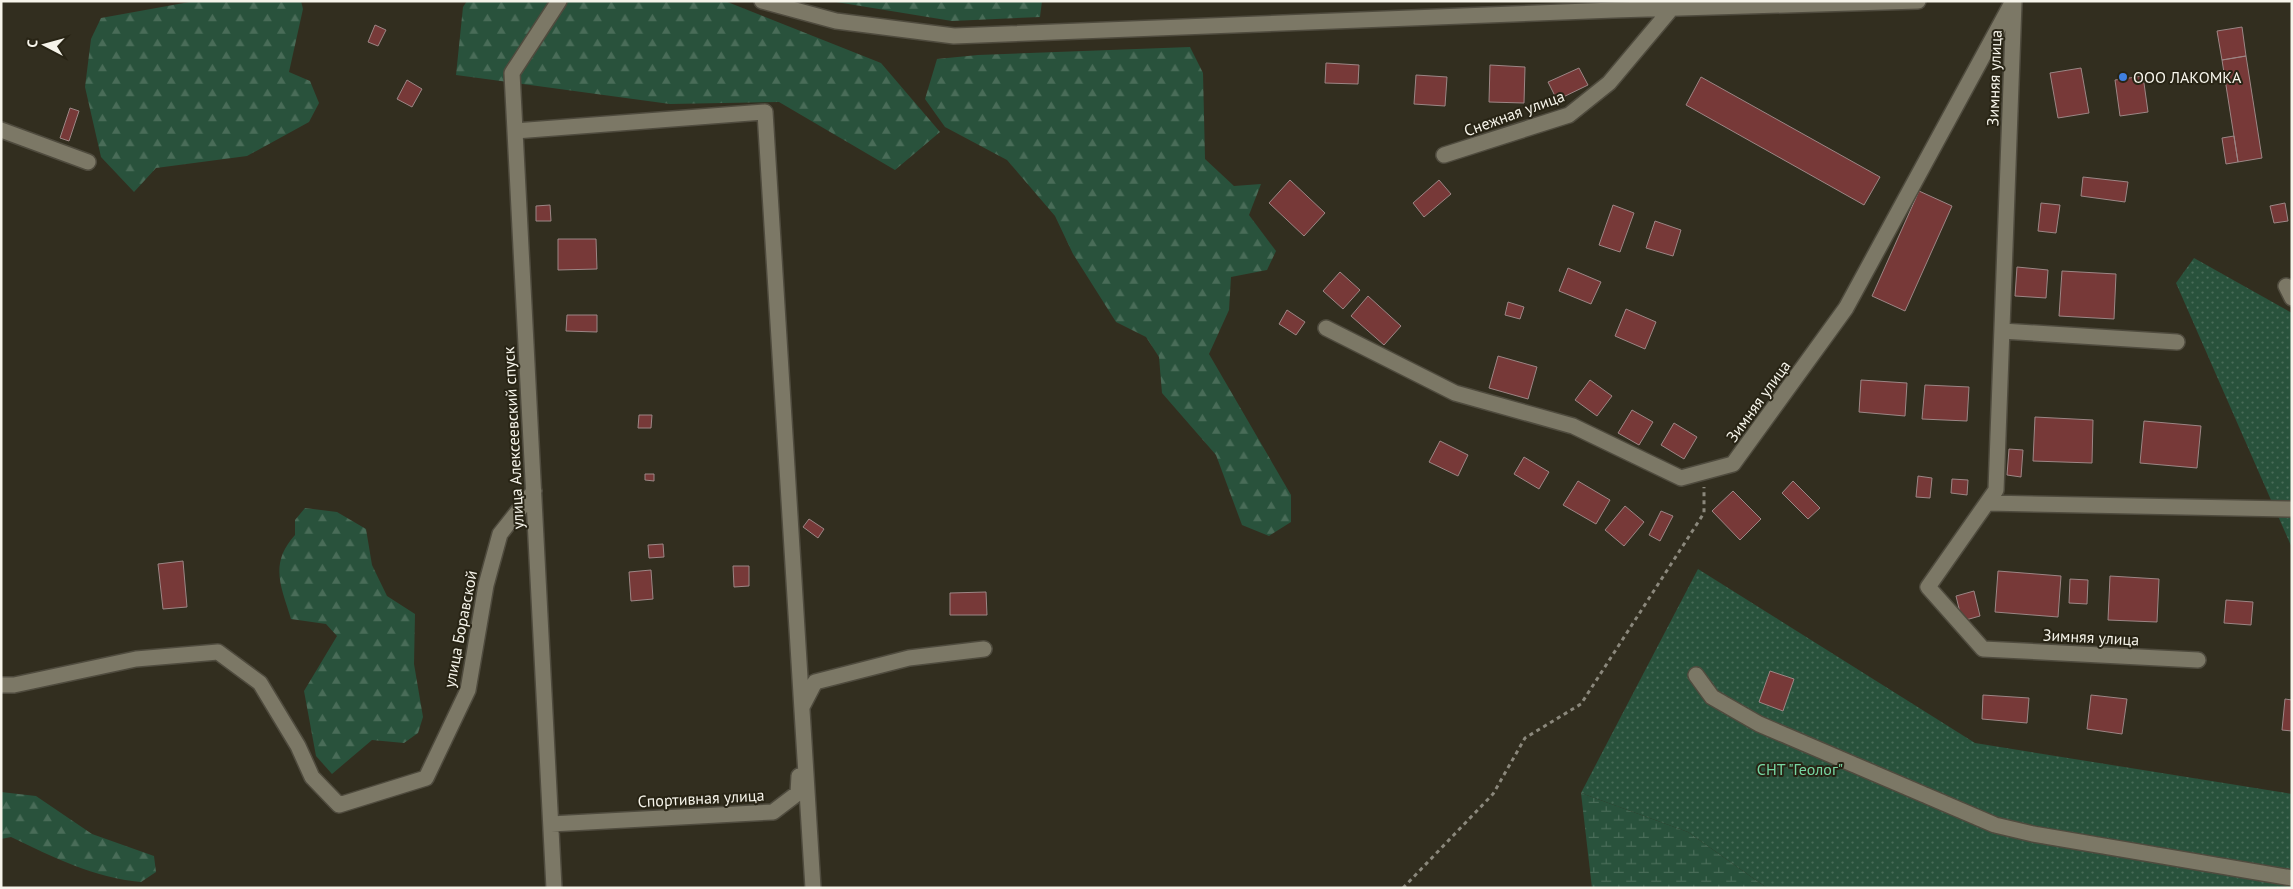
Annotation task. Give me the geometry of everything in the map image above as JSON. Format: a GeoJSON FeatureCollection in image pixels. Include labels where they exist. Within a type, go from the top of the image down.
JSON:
{"type":"FeatureCollection","features":[{"type":"Feature","properties":{"kind":"street","name":"улица Алексеевский спуск"},"geometry":{"type":"LineString","coordinates":[[554,888],[512,73],[559,1]]}},
{"type":"Feature","properties":{"kind":"street"},"geometry":{"type":"LineString","coordinates":[[762,1],[836,22],[954,36],[1274,23],[1613,6],[1672,8],[1918,1]]}},
{"type":"Feature","properties":{"kind":"street","name":"Зимняя улица"},"geometry":{"type":"LineString","coordinates":[[1326,328],[1455,393],[1573,426],[1681,478],[1733,464],[1846,308],[2014,1]]}},
{"type":"Feature","properties":{"kind":"street","name":"Зимняя улица"},"geometry":{"type":"LineString","coordinates":[[2014,1],[1996,490],[1928,587],[1984,649],[2198,660]]}},
{"type":"Feature","properties":{"kind":"street","name":"Снежная улица"},"geometry":{"type":"LineString","coordinates":[[1444,155],[1569,115],[1609,83],[1672,8]]}},
{"type":"Feature","properties":{"kind":"street"},"geometry":{"type":"LineString","coordinates":[[515,130],[765,112],[813,888]]}},
{"type":"Feature","properties":{"kind":"street"},"geometry":{"type":"LineString","coordinates":[[1,130],[88,162]]}},
{"type":"Feature","properties":{"kind":"street"},"geometry":{"type":"LineString","coordinates":[[2292,289],[2286,286],[2292,298]]}},
{"type":"Feature","properties":{"kind":"street"},"geometry":{"type":"LineString","coordinates":[[2002,331],[2177,342]]}},
{"type":"Feature","properties":{"kind":"street","name":"улица Боравской"},"geometry":{"type":"LineString","coordinates":[[1,685],[14,685],[136,659],[218,652],[260,683],[298,746],[312,778],[339,805],[426,778],[468,690],[486,585],[500,534],[534,491]]}},
{"type":"Feature","properties":{"kind":"street"},"geometry":{"type":"LineString","coordinates":[[1987,503],[2292,509]]}},
{"type":"Feature","properties":{"kind":"street","name":"Спортивная улица"},"geometry":{"type":"LineString","coordinates":[[551,824],[773,812],[798,794],[800,762],[795,719],[815,682],[909,658],[984,649]]}},
{"type":"Feature","properties":{"kind":"street"},"geometry":{"type":"LineString","coordinates":[[1696,675],[1712,697],[1760,724],[1995,825],[2033,834],[2292,878]]}},
{"type":"Feature","properties":{"kind":"path"},"geometry":{"type":"LineString","coordinates":[[1403,888],[1493,794],[1525,738],[1581,704],[1704,512],[1704,486]]}},
{"type":"Feature","properties":{"kind":"green space"},"geometry":{"type":"Polygon","coordinates":[[[195,1],[301,1],[303,9],[289,72],[310,81],[319,103],[309,122],[247,156],[156,168],[134,192],[101,157],[85,87],[91,39],[101,18],[195,1]]]}},
{"type":"Feature","properties":{"kind":"green space"},"geometry":{"type":"Polygon","coordinates":[[[467,1],[725,1],[881,63],[940,132],[895,170],[779,102],[670,104],[456,75],[463,7],[467,1]]]}},
{"type":"Feature","properties":{"kind":"green space"},"geometry":{"type":"Polygon","coordinates":[[[830,1],[1042,1],[1040,17],[952,21],[830,1]]]}},
{"type":"Feature","properties":{"kind":"green space"},"geometry":{"type":"Polygon","coordinates":[[[1190,47],[1203,73],[1205,159],[1234,186],[1261,184],[1249,215],[1276,251],[1267,270],[1231,277],[1229,310],[1209,354],[1291,495],[1291,522],[1269,536],[1242,525],[1216,455],[1162,393],[1159,357],[1146,337],[1116,322],[1073,254],[1055,216],[1007,160],[945,127],[925,99],[937,59],[978,55],[1190,47]]]}},
{"type":"Feature","properties":{"kind":"green space"},"geometry":{"type":"Polygon","coordinates":[[[2194,258],[2292,313],[2292,548],[2176,283],[2194,258]]]}},
{"type":"Feature","properties":{"kind":"green space"},"geometry":{"type":"Polygon","coordinates":[[[305,508],[337,512],[366,529],[372,565],[387,596],[415,614],[414,664],[423,717],[418,733],[404,743],[372,740],[332,774],[316,756],[304,691],[337,636],[326,624],[291,619],[281,586],[280,566],[282,556],[295,535],[295,520],[305,508]]]}},
{"type":"Feature","properties":{"kind":"green space","name":"СНТ \"Геолог\""},"geometry":{"type":"Polygon","coordinates":[[[1698,569],[1975,743],[2292,794],[2292,888],[1767,888],[1688,832],[1581,793],[1698,569]]]}},
{"type":"Feature","properties":{"kind":"green space"},"geometry":{"type":"Polygon","coordinates":[[[1,792],[36,796],[92,834],[154,856],[156,872],[141,882],[124,880],[74,866],[11,837],[1,839],[1,792]]]}},
{"type":"Feature","properties":{"kind":"green space"},"geometry":{"type":"Polygon","coordinates":[[[1581,793],[1688,832],[1767,888],[1592,888],[1581,793]]]}},
{"type":"Feature","properties":{"kind":"building"},"geometry":{"type":"Polygon","coordinates":[[[375,25],[386,30],[378,46],[368,42],[375,25]]]}},
{"type":"Feature","properties":{"kind":"building"},"geometry":{"type":"Polygon","coordinates":[[[2242,27],[2246,56],[2222,60],[2217,31],[2242,27]]]}},
{"type":"Feature","properties":{"kind":"building"},"geometry":{"type":"Polygon","coordinates":[[[2246,56],[2262,158],[2238,162],[2222,60],[2246,56]]]}},
{"type":"Feature","properties":{"kind":"building"},"geometry":{"type":"Polygon","coordinates":[[[1326,63],[1359,65],[1358,84],[1325,83],[1326,63]]]}},
{"type":"Feature","properties":{"kind":"building"},"geometry":{"type":"Polygon","coordinates":[[[1490,65],[1525,67],[1524,103],[1489,102],[1490,65]]]}},
{"type":"Feature","properties":{"kind":"building"},"geometry":{"type":"Polygon","coordinates":[[[1579,68],[1588,85],[1557,100],[1548,82],[1579,68]]]}},
{"type":"Feature","properties":{"kind":"building"},"geometry":{"type":"Polygon","coordinates":[[[2081,68],[2089,113],[2058,118],[2050,73],[2081,68]]]}},
{"type":"Feature","properties":{"kind":"building"},"geometry":{"type":"Polygon","coordinates":[[[1416,75],[1447,77],[1445,106],[1414,104],[1416,75]]]}},
{"type":"Feature","properties":{"kind":"building"},"geometry":{"type":"Polygon","coordinates":[[[2143,76],[2148,112],[2120,116],[2115,80],[2143,76]]]}},
{"type":"Feature","properties":{"kind":"building"},"geometry":{"type":"Polygon","coordinates":[[[1701,77],[1880,177],[1864,205],[1686,105],[1701,77]]]}},
{"type":"Feature","properties":{"kind":"building"},"geometry":{"type":"Polygon","coordinates":[[[407,80],[422,89],[412,107],[397,99],[407,80]]]}},
{"type":"Feature","properties":{"kind":"building"},"geometry":{"type":"Polygon","coordinates":[[[70,108],[79,111],[69,141],[60,138],[70,108]]]}},
{"type":"Feature","properties":{"kind":"building"},"geometry":{"type":"Polygon","coordinates":[[[2234,136],[2238,162],[2226,164],[2222,138],[2234,136]]]}},
{"type":"Feature","properties":{"kind":"building"},"geometry":{"type":"Polygon","coordinates":[[[2083,177],[2128,182],[2125,202],[2081,196],[2083,177]]]}},
{"type":"Feature","properties":{"kind":"building"},"geometry":{"type":"Polygon","coordinates":[[[1290,180],[1325,213],[1304,236],[1269,203],[1290,180]]]}},
{"type":"Feature","properties":{"kind":"building"},"geometry":{"type":"Polygon","coordinates":[[[1439,180],[1451,194],[1424,217],[1413,203],[1439,180]]]}},
{"type":"Feature","properties":{"kind":"building"},"geometry":{"type":"Polygon","coordinates":[[[1919,191],[1952,206],[1905,311],[1872,296],[1919,191]]]}},
{"type":"Feature","properties":{"kind":"building"},"geometry":{"type":"Polygon","coordinates":[[[2041,203],[2060,205],[2056,233],[2038,231],[2041,203]]]}},
{"type":"Feature","properties":{"kind":"building"},"geometry":{"type":"Polygon","coordinates":[[[2285,203],[2288,221],[2274,223],[2270,206],[2285,203]]]}},
{"type":"Feature","properties":{"kind":"building"},"geometry":{"type":"Polygon","coordinates":[[[550,205],[551,221],[536,221],[536,206],[550,205]]]}},
{"type":"Feature","properties":{"kind":"building"},"geometry":{"type":"Polygon","coordinates":[[[1613,205],[1634,213],[1620,252],[1599,245],[1613,205]]]}},
{"type":"Feature","properties":{"kind":"building"},"geometry":{"type":"Polygon","coordinates":[[[1655,221],[1681,230],[1673,256],[1646,248],[1655,221]]]}},
{"type":"Feature","properties":{"kind":"building"},"geometry":{"type":"Polygon","coordinates":[[[558,239],[596,239],[597,269],[558,270],[558,239]]]}},
{"type":"Feature","properties":{"kind":"building"},"geometry":{"type":"Polygon","coordinates":[[[2017,267],[2048,270],[2046,298],[2015,296],[2017,267]]]}},
{"type":"Feature","properties":{"kind":"building"},"geometry":{"type":"Polygon","coordinates":[[[1568,268],[1601,282],[1591,304],[1559,291],[1568,268]]]}},
{"type":"Feature","properties":{"kind":"building"},"geometry":{"type":"Polygon","coordinates":[[[2062,271],[2116,274],[2114,319],[2059,316],[2062,271]]]}},
{"type":"Feature","properties":{"kind":"building"},"geometry":{"type":"Polygon","coordinates":[[[1340,272],[1360,290],[1343,309],[1323,291],[1340,272]]]}},
{"type":"Feature","properties":{"kind":"building"},"geometry":{"type":"Polygon","coordinates":[[[1368,296],[1401,326],[1384,345],[1351,316],[1368,296]]]}},
{"type":"Feature","properties":{"kind":"building"},"geometry":{"type":"Polygon","coordinates":[[[1508,302],[1524,307],[1520,319],[1505,315],[1508,302]]]}},
{"type":"Feature","properties":{"kind":"building"},"geometry":{"type":"Polygon","coordinates":[[[1626,309],[1656,322],[1645,349],[1615,336],[1626,309]]]}},
{"type":"Feature","properties":{"kind":"building"},"geometry":{"type":"Polygon","coordinates":[[[1287,310],[1305,322],[1296,335],[1279,324],[1287,310]]]}},
{"type":"Feature","properties":{"kind":"building"},"geometry":{"type":"Polygon","coordinates":[[[567,315],[597,315],[597,332],[566,331],[567,315]]]}},
{"type":"Feature","properties":{"kind":"building"},"geometry":{"type":"Polygon","coordinates":[[[1498,356],[1537,367],[1528,399],[1489,388],[1498,356]]]}},
{"type":"Feature","properties":{"kind":"building"},"geometry":{"type":"Polygon","coordinates":[[[1590,380],[1612,396],[1597,416],[1575,400],[1590,380]]]}},
{"type":"Feature","properties":{"kind":"building"},"geometry":{"type":"Polygon","coordinates":[[[1861,380],[1907,383],[1905,416],[1859,412],[1861,380]]]}},
{"type":"Feature","properties":{"kind":"building"},"geometry":{"type":"Polygon","coordinates":[[[1925,385],[1969,387],[1967,421],[1922,419],[1925,385]]]}},
{"type":"Feature","properties":{"kind":"building"},"geometry":{"type":"Polygon","coordinates":[[[1632,410],[1653,422],[1639,445],[1618,433],[1632,410]]]}},
{"type":"Feature","properties":{"kind":"building"},"geometry":{"type":"Polygon","coordinates":[[[639,415],[652,415],[651,428],[638,428],[639,415]]]}},
{"type":"Feature","properties":{"kind":"building"},"geometry":{"type":"Polygon","coordinates":[[[2035,417],[2093,420],[2092,463],[2033,461],[2035,417]]]}},
{"type":"Feature","properties":{"kind":"building"},"geometry":{"type":"Polygon","coordinates":[[[2144,421],[2201,426],[2197,468],[2140,463],[2144,421]]]}},
{"type":"Feature","properties":{"kind":"building"},"geometry":{"type":"Polygon","coordinates":[[[1674,423],[1697,437],[1684,459],[1661,445],[1674,423]]]}},
{"type":"Feature","properties":{"kind":"building"},"geometry":{"type":"Polygon","coordinates":[[[1440,441],[1468,455],[1458,476],[1429,462],[1440,441]]]}},
{"type":"Feature","properties":{"kind":"building"},"geometry":{"type":"Polygon","coordinates":[[[2009,449],[2023,450],[2021,477],[2007,475],[2009,449]]]}},
{"type":"Feature","properties":{"kind":"building"},"geometry":{"type":"Polygon","coordinates":[[[1524,457],[1549,472],[1539,489],[1514,474],[1524,457]]]}},
{"type":"Feature","properties":{"kind":"building"},"geometry":{"type":"Polygon","coordinates":[[[645,474],[654,474],[654,481],[645,480],[645,474]]]}},
{"type":"Feature","properties":{"kind":"building"},"geometry":{"type":"Polygon","coordinates":[[[1918,476],[1932,478],[1930,498],[1916,497],[1918,476]]]}},
{"type":"Feature","properties":{"kind":"building"},"geometry":{"type":"Polygon","coordinates":[[[1952,479],[1968,480],[1967,495],[1951,493],[1952,479]]]}},
{"type":"Feature","properties":{"kind":"building"},"geometry":{"type":"Polygon","coordinates":[[[1578,481],[1610,500],[1596,524],[1563,505],[1578,481]]]}},
{"type":"Feature","properties":{"kind":"building"},"geometry":{"type":"Polygon","coordinates":[[[1793,481],[1820,508],[1808,519],[1782,493],[1793,481]]]}},
{"type":"Feature","properties":{"kind":"building"},"geometry":{"type":"Polygon","coordinates":[[[1733,491],[1761,519],[1740,540],[1712,511],[1733,491]]]}},
{"type":"Feature","properties":{"kind":"building"},"geometry":{"type":"Polygon","coordinates":[[[1625,506],[1644,522],[1624,546],[1605,530],[1625,506]]]}},
{"type":"Feature","properties":{"kind":"building"},"geometry":{"type":"Polygon","coordinates":[[[1661,511],[1673,516],[1660,541],[1649,535],[1661,511]]]}},
{"type":"Feature","properties":{"kind":"building"},"geometry":{"type":"Polygon","coordinates":[[[809,519],[824,529],[818,538],[803,527],[809,519]]]}},
{"type":"Feature","properties":{"kind":"building"},"geometry":{"type":"Polygon","coordinates":[[[663,544],[664,557],[649,558],[648,545],[663,544]]]}},
{"type":"Feature","properties":{"kind":"building"},"geometry":{"type":"Polygon","coordinates":[[[183,561],[187,607],[163,609],[158,564],[183,561]]]}},
{"type":"Feature","properties":{"kind":"building"},"geometry":{"type":"Polygon","coordinates":[[[733,566],[749,566],[749,586],[734,587],[733,566]]]}},
{"type":"Feature","properties":{"kind":"building"},"geometry":{"type":"Polygon","coordinates":[[[651,570],[653,599],[631,601],[629,572],[651,570]]]}},
{"type":"Feature","properties":{"kind":"building"},"geometry":{"type":"Polygon","coordinates":[[[1998,571],[2061,576],[2058,617],[1995,612],[1998,571]]]}},
{"type":"Feature","properties":{"kind":"building"},"geometry":{"type":"Polygon","coordinates":[[[2110,576],[2159,579],[2157,622],[2108,620],[2110,576]]]}},
{"type":"Feature","properties":{"kind":"building"},"geometry":{"type":"Polygon","coordinates":[[[2070,579],[2088,580],[2087,604],[2069,603],[2070,579]]]}},
{"type":"Feature","properties":{"kind":"building"},"geometry":{"type":"Polygon","coordinates":[[[1974,591],[1980,616],[1962,621],[1956,596],[1974,591]]]}},
{"type":"Feature","properties":{"kind":"building"},"geometry":{"type":"Polygon","coordinates":[[[986,592],[987,615],[950,615],[950,593],[986,592]]]}},
{"type":"Feature","properties":{"kind":"building"},"geometry":{"type":"Polygon","coordinates":[[[2226,600],[2253,602],[2251,625],[2224,623],[2226,600]]]}},
{"type":"Feature","properties":{"kind":"building"},"geometry":{"type":"Polygon","coordinates":[[[1770,671],[1794,679],[1783,711],[1759,702],[1770,671]]]}},
{"type":"Feature","properties":{"kind":"building"},"geometry":{"type":"Polygon","coordinates":[[[1983,695],[2029,698],[2027,723],[1982,719],[1983,695]]]}},
{"type":"Feature","properties":{"kind":"building"},"geometry":{"type":"Polygon","coordinates":[[[2091,695],[2127,699],[2122,734],[2087,729],[2091,695]]]}},
{"type":"Feature","properties":{"kind":"building"},"geometry":{"type":"Polygon","coordinates":[[[2285,699],[2292,700],[2292,731],[2282,730],[2285,699]]]}},
{"type":"Feature","properties":{"kind":"place","name":"ООО ЛАКОМКА"},"geometry":{"type":"Point","coordinates":[2123,77]}}]}
